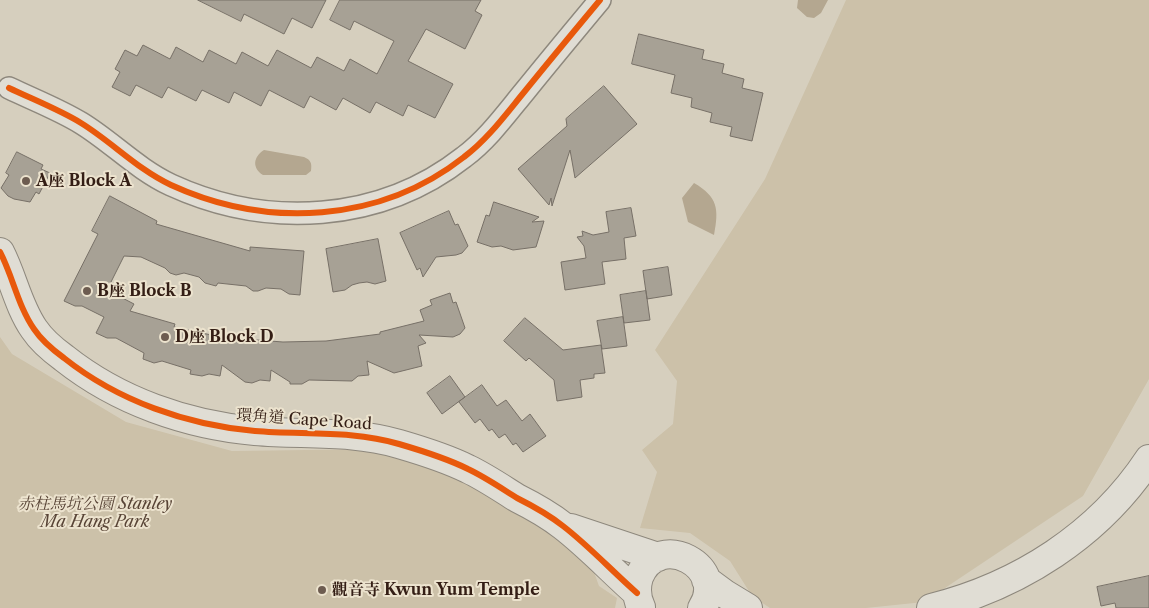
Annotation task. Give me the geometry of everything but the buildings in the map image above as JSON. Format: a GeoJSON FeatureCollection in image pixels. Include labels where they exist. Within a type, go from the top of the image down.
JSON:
{"type":"FeatureCollection","features":[{"type":"Feature","properties":{"kind":"street"},"geometry":{"type":"LineString","coordinates":[[9,88],[80,122],[152,174],[188,192],[209,200],[250,210],[302,214],[330,211],[373,203],[402,194],[425,183],[465,157],[498,124],[600,0]]}},
{"type":"Feature","properties":{"kind":"street","name":"環角道 Cape Road"},"geometry":{"type":"LineString","coordinates":[[0,252],[34,330],[71,364],[110,389],[179,417],[221,427],[257,431],[348,435],[398,443],[446,459],[468,469],[562,525],[658,557]]}},
{"type":"Feature","properties":{"kind":"street"},"geometry":{"type":"LineString","coordinates":[[931,608],[948,604],[998,584],[1022,573],[1064,548],[1098,521],[1119,499],[1149,459]]}},
{"type":"Feature","properties":{"kind":"street","name":"環角道 Cape Road"},"geometry":{"type":"LineString","coordinates":[[562,525],[639,600]]}},
{"type":"Feature","properties":{"kind":"street","name":"環角道 Cape Road"},"geometry":{"type":"LineString","coordinates":[[639,600],[638,582],[642,571],[658,557],[670,554],[682,556],[693,561],[701,569],[706,580],[748,608]]}},
{"type":"Feature","properties":{"kind":"street"},"geometry":{"type":"LineString","coordinates":[[702,608],[707,592],[706,580]]}},
{"type":"Feature","properties":{"kind":"green space"},"geometry":{"type":"Polygon","coordinates":[[[846,0],[1149,0],[1149,379],[1083,496],[924,602],[866,608],[770,608],[752,596],[730,561],[690,533],[640,528],[657,472],[642,450],[673,424],[677,381],[655,350],[765,179],[846,0]]]}},
{"type":"Feature","properties":{"kind":"green space","name":"赤柱馬坑公園 Stanley Ma Hang Park"},"geometry":{"type":"Polygon","coordinates":[[[0,337],[12,354],[126,422],[232,451],[382,449],[506,499],[591,564],[599,586],[617,598],[615,608],[0,608],[0,337]]]}},
{"type":"Feature","properties":{"kind":"shaded area"},"geometry":{"type":"Polygon","coordinates":[[[798,0],[828,0],[821,13],[814,18],[807,17],[797,8],[798,0]]]}},
{"type":"Feature","properties":{"kind":"shaded area"},"geometry":{"type":"Polygon","coordinates":[[[264,150],[304,157],[310,162],[311,171],[306,175],[263,175],[257,169],[255,162],[264,150]]]}},
{"type":"Feature","properties":{"kind":"shaded area"},"geometry":{"type":"Polygon","coordinates":[[[694,183],[708,193],[715,204],[714,235],[688,222],[682,198],[694,183]]]}},
{"type":"Feature","properties":{"kind":"cycle path"},"geometry":{"type":"LineString","coordinates":[[9,88],[81,123],[147,171],[171,185],[208,199],[245,208],[284,213],[322,212],[360,206],[396,195],[431,179],[464,157],[496,126],[600,0]]}},
{"type":"Feature","properties":{"kind":"cycle path"},"geometry":{"type":"LineString","coordinates":[[0,252],[28,320],[37,333],[60,355],[107,387],[154,408],[204,423],[255,431],[363,437],[399,444],[443,458],[481,476],[552,518],[582,542],[637,593]]}},
{"type":"Feature","properties":{"kind":"place","name":"A座 Block A"},"geometry":{"type":"Point","coordinates":[26,181]}},
{"type":"Feature","properties":{"kind":"place","name":"B座 Block B"},"geometry":{"type":"Point","coordinates":[87,291]}},
{"type":"Feature","properties":{"kind":"place","name":"D座 Block D"},"geometry":{"type":"Point","coordinates":[165,337]}},
{"type":"Feature","properties":{"kind":"place","name":"觀音寺 Kwun Yum Temple"},"geometry":{"type":"Point","coordinates":[322,590]}}]}
